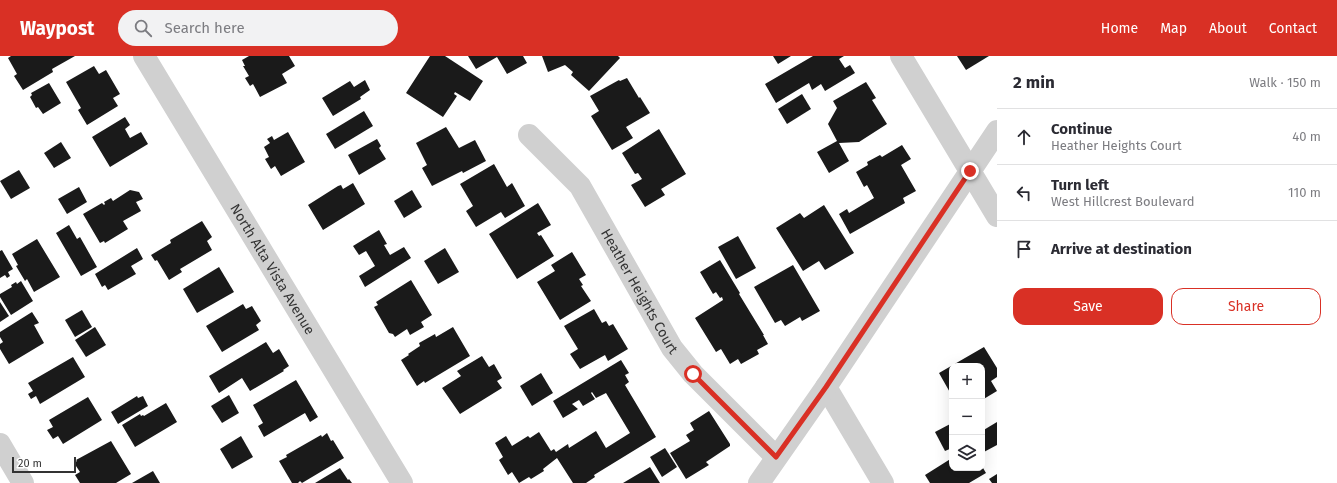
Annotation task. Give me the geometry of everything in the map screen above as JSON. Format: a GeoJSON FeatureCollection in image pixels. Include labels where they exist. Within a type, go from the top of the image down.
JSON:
{"type":"FeatureCollection","features":[{"type":"Feature","properties":{"kind":"street","name":"North Alta Vista Avenue"},"geometry":{"type":"LineString","coordinates":[[144,56],[402,483]]}},
{"type":"Feature","properties":{"kind":"street"},"geometry":{"type":"LineString","coordinates":[[901,56],[997,216]]}},
{"type":"Feature","properties":{"kind":"street"},"geometry":{"type":"LineString","coordinates":[[759,483],[826,387],[997,131]]}},
{"type":"Feature","properties":{"kind":"street","name":"Heather Heights Court"},"geometry":{"type":"LineString","coordinates":[[529,134],[580,186],[672,348],[693,374],[776,457]]}},
{"type":"Feature","properties":{"kind":"street"},"geometry":{"type":"LineString","coordinates":[[826,387],[883,483]]}},
{"type":"Feature","properties":{"kind":"street"},"geometry":{"type":"LineString","coordinates":[[0,444],[23,483]]}},
{"type":"Feature","properties":{"kind":"building"},"geometry":{"type":"Polygon","coordinates":[[[11,56],[75,56],[52,69],[53,72],[23,90],[14,76],[17,74],[8,58],[11,56]]]}},
{"type":"Feature","properties":{"kind":"building"},"geometry":{"type":"Polygon","coordinates":[[[249,56],[289,56],[295,66],[282,74],[287,83],[260,97],[253,84],[250,86],[245,78],[249,76],[243,66],[245,66],[242,60],[249,56]]]}},
{"type":"Feature","properties":{"kind":"building"},"geometry":{"type":"Polygon","coordinates":[[[430,56],[445,56],[483,81],[470,101],[455,92],[454,94],[457,96],[443,117],[406,93],[430,56]]]}},
{"type":"Feature","properties":{"kind":"building"},"geometry":{"type":"Polygon","coordinates":[[[468,56],[523,56],[527,63],[507,74],[497,57],[476,69],[468,56]]]}},
{"type":"Feature","properties":{"kind":"building"},"geometry":{"type":"Polygon","coordinates":[[[542,56],[618,56],[620,58],[589,91],[571,75],[573,72],[565,65],[548,72],[542,56]]]}},
{"type":"Feature","properties":{"kind":"building"},"geometry":{"type":"Polygon","coordinates":[[[773,56],[791,56],[778,64],[773,56]]]}},
{"type":"Feature","properties":{"kind":"building"},"geometry":{"type":"Polygon","coordinates":[[[813,56],[844,56],[839,59],[845,68],[850,65],[855,73],[825,91],[821,84],[812,90],[809,83],[776,103],[765,84],[813,56]]]}},
{"type":"Feature","properties":{"kind":"building"},"geometry":{"type":"Polygon","coordinates":[[[957,56],[989,56],[966,70],[957,56]]]}},
{"type":"Feature","properties":{"kind":"building"},"geometry":{"type":"Polygon","coordinates":[[[94,66],[99,74],[106,70],[120,94],[113,98],[118,106],[87,125],[78,110],[81,108],[66,82],[94,66]]]}},
{"type":"Feature","properties":{"kind":"building"},"geometry":{"type":"Polygon","coordinates":[[[627,78],[650,113],[626,127],[633,138],[612,150],[591,116],[599,111],[590,96],[619,80],[620,81],[627,78]]]}},
{"type":"Feature","properties":{"kind":"building"},"geometry":{"type":"Polygon","coordinates":[[[365,80],[370,90],[360,97],[361,99],[333,116],[322,98],[350,81],[354,87],[365,80]]]}},
{"type":"Feature","properties":{"kind":"building"},"geometry":{"type":"Polygon","coordinates":[[[866,82],[876,98],[872,100],[887,124],[859,142],[839,143],[849,161],[829,173],[817,152],[837,141],[828,124],[837,108],[833,101],[866,82]]]}},
{"type":"Feature","properties":{"kind":"building"},"geometry":{"type":"Polygon","coordinates":[[[49,83],[61,103],[43,114],[38,107],[36,108],[30,97],[32,95],[31,93],[49,83]]]}},
{"type":"Feature","properties":{"kind":"building"},"geometry":{"type":"Polygon","coordinates":[[[802,94],[811,109],[787,124],[778,109],[802,94]]]}},
{"type":"Feature","properties":{"kind":"building"},"geometry":{"type":"Polygon","coordinates":[[[364,111],[373,126],[335,149],[326,134],[364,111]]]}},
{"type":"Feature","properties":{"kind":"building"},"geometry":{"type":"Polygon","coordinates":[[[125,117],[130,125],[125,129],[130,138],[141,132],[148,144],[110,167],[92,137],[125,117]]]}},
{"type":"Feature","properties":{"kind":"building"},"geometry":{"type":"Polygon","coordinates":[[[446,127],[459,148],[475,140],[486,161],[463,173],[462,171],[432,186],[422,168],[427,165],[416,143],[446,127]]]}},
{"type":"Feature","properties":{"kind":"building"},"geometry":{"type":"Polygon","coordinates":[[[659,129],[686,174],[661,189],[665,195],[645,207],[631,185],[642,179],[638,173],[635,174],[622,153],[659,129]]]}},
{"type":"Feature","properties":{"kind":"building"},"geometry":{"type":"Polygon","coordinates":[[[288,132],[305,162],[281,176],[275,166],[271,169],[265,159],[269,157],[264,147],[270,143],[267,139],[272,136],[274,140],[288,132]]]}},
{"type":"Feature","properties":{"kind":"building"},"geometry":{"type":"Polygon","coordinates":[[[377,139],[381,146],[379,148],[386,159],[359,175],[348,155],[377,139]]]}},
{"type":"Feature","properties":{"kind":"building"},"geometry":{"type":"Polygon","coordinates":[[[61,142],[71,158],[54,168],[44,153],[61,142]]]}},
{"type":"Feature","properties":{"kind":"building"},"geometry":{"type":"Polygon","coordinates":[[[902,145],[911,159],[901,165],[916,191],[903,198],[905,203],[850,234],[839,214],[847,209],[849,213],[874,198],[867,185],[864,187],[856,172],[868,165],[867,162],[880,155],[882,157],[902,145]]]}},
{"type":"Feature","properties":{"kind":"building"},"geometry":{"type":"Polygon","coordinates":[[[494,164],[507,187],[512,183],[525,206],[505,218],[501,212],[476,227],[466,211],[473,206],[460,184],[494,164]]]}},
{"type":"Feature","properties":{"kind":"building"},"geometry":{"type":"Polygon","coordinates":[[[19,170],[30,188],[11,199],[0,181],[19,170]]]}},
{"type":"Feature","properties":{"kind":"building"},"geometry":{"type":"Polygon","coordinates":[[[353,183],[365,204],[323,230],[308,205],[338,186],[341,185],[343,189],[353,183]]]}},
{"type":"Feature","properties":{"kind":"building"},"geometry":{"type":"Polygon","coordinates":[[[79,187],[87,202],[67,214],[58,199],[79,187]]]}},
{"type":"Feature","properties":{"kind":"building"},"geometry":{"type":"Polygon","coordinates":[[[130,190],[139,192],[143,199],[136,202],[141,211],[123,221],[128,229],[105,243],[104,241],[100,243],[83,214],[102,203],[104,205],[104,202],[111,198],[113,201],[130,190]]]}},
{"type":"Feature","properties":{"kind":"building"},"geometry":{"type":"Polygon","coordinates":[[[412,190],[422,207],[404,218],[394,201],[412,190]]]}},
{"type":"Feature","properties":{"kind":"building"},"geometry":{"type":"Polygon","coordinates":[[[538,203],[551,225],[537,233],[539,236],[541,235],[554,256],[517,279],[489,234],[538,203]]]}},
{"type":"Feature","properties":{"kind":"building"},"geometry":{"type":"Polygon","coordinates":[[[824,205],[854,253],[825,270],[819,261],[803,271],[776,228],[800,213],[804,218],[824,205]]]}},
{"type":"Feature","properties":{"kind":"building"},"geometry":{"type":"Polygon","coordinates":[[[202,221],[212,237],[207,241],[212,250],[180,269],[182,272],[169,280],[157,260],[155,261],[151,255],[171,243],[170,240],[202,221]]]}},
{"type":"Feature","properties":{"kind":"building"},"geometry":{"type":"Polygon","coordinates":[[[69,225],[77,239],[80,237],[97,267],[81,276],[56,233],[69,225]]]}},
{"type":"Feature","properties":{"kind":"building"},"geometry":{"type":"Polygon","coordinates":[[[379,230],[387,244],[384,245],[390,255],[404,247],[411,258],[365,287],[359,276],[375,266],[366,251],[359,255],[353,246],[379,230]]]}},
{"type":"Feature","properties":{"kind":"building"},"geometry":{"type":"Polygon","coordinates":[[[738,236],[756,268],[736,279],[718,247],[738,236]]]}},
{"type":"Feature","properties":{"kind":"building"},"geometry":{"type":"Polygon","coordinates":[[[37,239],[60,277],[34,292],[27,279],[25,281],[16,266],[18,265],[12,254],[37,239]]]}},
{"type":"Feature","properties":{"kind":"building"},"geometry":{"type":"Polygon","coordinates":[[[137,248],[143,259],[131,266],[136,274],[108,290],[105,285],[102,287],[95,274],[137,248]]]}},
{"type":"Feature","properties":{"kind":"building"},"geometry":{"type":"Polygon","coordinates":[[[445,248],[459,272],[438,284],[424,261],[445,248]]]}},
{"type":"Feature","properties":{"kind":"building"},"geometry":{"type":"Polygon","coordinates":[[[2,250],[13,269],[8,272],[10,276],[7,278],[5,275],[0,278],[0,251],[2,250]]]}},
{"type":"Feature","properties":{"kind":"building"},"geometry":{"type":"Polygon","coordinates":[[[572,252],[586,275],[579,279],[583,285],[581,286],[591,301],[560,320],[537,282],[555,271],[551,265],[572,252]]]}},
{"type":"Feature","properties":{"kind":"building"},"geometry":{"type":"Polygon","coordinates":[[[720,260],[768,344],[757,350],[759,354],[741,364],[738,359],[730,364],[721,349],[716,352],[695,318],[723,300],[722,297],[720,298],[716,292],[713,294],[700,272],[720,260]]]}},
{"type":"Feature","properties":{"kind":"building"},"geometry":{"type":"Polygon","coordinates":[[[793,265],[820,311],[802,321],[800,317],[785,326],[781,320],[775,323],[754,287],[793,265]]]}},
{"type":"Feature","properties":{"kind":"building"},"geometry":{"type":"Polygon","coordinates":[[[219,267],[234,292],[197,313],[183,289],[219,267]]]}},
{"type":"Feature","properties":{"kind":"building"},"geometry":{"type":"Polygon","coordinates":[[[411,280],[432,315],[421,322],[424,327],[410,335],[407,329],[395,337],[393,334],[389,333],[374,307],[378,305],[376,302],[411,280]]]}},
{"type":"Feature","properties":{"kind":"building"},"geometry":{"type":"Polygon","coordinates":[[[21,281],[33,301],[11,315],[0,297],[0,294],[12,287],[11,285],[16,282],[17,284],[21,281]]]}},
{"type":"Feature","properties":{"kind":"building"},"geometry":{"type":"Polygon","coordinates":[[[0,302],[9,316],[0,322],[0,302]]]}},
{"type":"Feature","properties":{"kind":"building"},"geometry":{"type":"Polygon","coordinates":[[[243,304],[246,309],[252,306],[261,321],[256,325],[259,330],[222,352],[206,326],[243,304]]]}},
{"type":"Feature","properties":{"kind":"building"},"geometry":{"type":"Polygon","coordinates":[[[594,309],[602,323],[606,321],[609,326],[613,324],[628,349],[608,361],[605,355],[580,369],[570,354],[578,349],[564,326],[594,309]]]}},
{"type":"Feature","properties":{"kind":"building"},"geometry":{"type":"Polygon","coordinates":[[[82,310],[92,327],[75,337],[65,320],[82,310]]]}},
{"type":"Feature","properties":{"kind":"building"},"geometry":{"type":"Polygon","coordinates":[[[32,312],[39,323],[34,325],[44,343],[9,364],[0,349],[0,344],[3,342],[0,337],[0,332],[32,312]]]}},
{"type":"Feature","properties":{"kind":"building"},"geometry":{"type":"Polygon","coordinates":[[[95,327],[106,345],[86,357],[75,340],[95,327]]]}},
{"type":"Feature","properties":{"kind":"building"},"geometry":{"type":"Polygon","coordinates":[[[453,327],[470,356],[425,383],[424,381],[417,386],[401,360],[420,346],[419,343],[435,334],[436,337],[453,327]]]}},
{"type":"Feature","properties":{"kind":"building"},"geometry":{"type":"Polygon","coordinates":[[[266,342],[273,353],[279,349],[289,366],[283,370],[284,371],[250,391],[242,378],[219,393],[209,376],[266,342]]]}},
{"type":"Feature","properties":{"kind":"building"},"geometry":{"type":"Polygon","coordinates":[[[984,347],[997,368],[997,377],[991,381],[997,391],[985,398],[985,363],[956,363],[984,347]]]}},
{"type":"Feature","properties":{"kind":"building"},"geometry":{"type":"Polygon","coordinates":[[[482,356],[489,367],[494,364],[502,378],[497,381],[502,388],[460,414],[442,388],[461,376],[457,371],[482,356]]]}},
{"type":"Feature","properties":{"kind":"building"},"geometry":{"type":"Polygon","coordinates":[[[73,357],[85,377],[40,404],[36,396],[31,399],[28,394],[33,391],[28,383],[73,357]]]}},
{"type":"Feature","properties":{"kind":"building"},"geometry":{"type":"Polygon","coordinates":[[[621,360],[629,373],[625,375],[629,382],[625,385],[656,437],[594,475],[595,477],[586,483],[573,483],[557,458],[543,469],[544,471],[531,479],[529,477],[519,483],[512,472],[508,475],[499,460],[503,457],[495,443],[506,436],[512,446],[528,436],[530,438],[539,432],[551,451],[554,449],[556,452],[568,444],[569,448],[596,431],[606,448],[630,433],[606,393],[596,398],[592,392],[591,393],[595,399],[583,406],[579,400],[572,404],[578,409],[563,418],[553,401],[621,360]]]}},
{"type":"Feature","properties":{"kind":"building"},"geometry":{"type":"Polygon","coordinates":[[[949,367],[949,391],[939,373],[949,367]]]}},
{"type":"Feature","properties":{"kind":"building"},"geometry":{"type":"Polygon","coordinates":[[[541,373],[553,393],[532,406],[520,386],[541,373]]]}},
{"type":"Feature","properties":{"kind":"building"},"geometry":{"type":"Polygon","coordinates":[[[296,380],[318,417],[310,422],[305,413],[264,437],[258,426],[263,423],[253,405],[296,380]]]}},
{"type":"Feature","properties":{"kind":"building"},"geometry":{"type":"Polygon","coordinates":[[[229,395],[239,413],[222,423],[211,406],[229,395]]]}},
{"type":"Feature","properties":{"kind":"building"},"geometry":{"type":"Polygon","coordinates":[[[137,396],[138,398],[143,396],[148,406],[118,424],[111,412],[137,396]]]}},
{"type":"Feature","properties":{"kind":"building"},"geometry":{"type":"Polygon","coordinates":[[[88,397],[102,420],[63,444],[58,436],[53,439],[47,430],[53,427],[49,420],[88,397]]]}},
{"type":"Feature","properties":{"kind":"building"},"geometry":{"type":"Polygon","coordinates":[[[166,403],[177,422],[135,447],[122,425],[140,414],[141,416],[144,416],[166,403]]]}},
{"type":"Feature","properties":{"kind":"building"},"geometry":{"type":"Polygon","coordinates":[[[709,411],[730,446],[706,462],[709,465],[686,479],[670,453],[690,441],[686,435],[694,430],[690,423],[709,411]]]}},
{"type":"Feature","properties":{"kind":"building"},"geometry":{"type":"Polygon","coordinates":[[[997,422],[997,445],[985,451],[985,435],[985,429],[997,422]]]}},
{"type":"Feature","properties":{"kind":"building"},"geometry":{"type":"Polygon","coordinates":[[[949,425],[949,449],[945,451],[935,432],[949,425]]]}},
{"type":"Feature","properties":{"kind":"building"},"geometry":{"type":"Polygon","coordinates":[[[327,433],[344,458],[302,483],[300,481],[298,483],[292,483],[279,461],[287,457],[286,455],[327,433]]]}},
{"type":"Feature","properties":{"kind":"building"},"geometry":{"type":"Polygon","coordinates":[[[241,436],[253,457],[232,469],[220,449],[241,436]]]}},
{"type":"Feature","properties":{"kind":"building"},"geometry":{"type":"Polygon","coordinates":[[[111,441],[131,474],[116,483],[80,483],[75,475],[80,472],[74,463],[77,461],[76,460],[111,441]]]}},
{"type":"Feature","properties":{"kind":"building"},"geometry":{"type":"Polygon","coordinates":[[[665,448],[677,467],[662,477],[650,457],[665,448]]]}},
{"type":"Feature","properties":{"kind":"building"},"geometry":{"type":"Polygon","coordinates":[[[949,460],[949,471],[985,471],[986,473],[969,483],[930,483],[925,475],[949,460]]]}},
{"type":"Feature","properties":{"kind":"building"},"geometry":{"type":"Polygon","coordinates":[[[650,467],[660,483],[623,483],[650,467]]]}},
{"type":"Feature","properties":{"kind":"building"},"geometry":{"type":"Polygon","coordinates":[[[340,468],[348,480],[349,479],[352,483],[315,483],[340,468]]]}},
{"type":"Feature","properties":{"kind":"building"},"geometry":{"type":"Polygon","coordinates":[[[153,471],[160,483],[132,483],[153,471]]]}},
{"type":"Feature","properties":{"kind":"building"},"geometry":{"type":"Polygon","coordinates":[[[997,474],[997,483],[992,483],[989,479],[997,474]]]}},
{"type":"Feature","properties":{"kind":"route"},"geometry":{"type":"LineString","coordinates":[[693,374],[776,457],[826,387],[970,171]]}}]}
